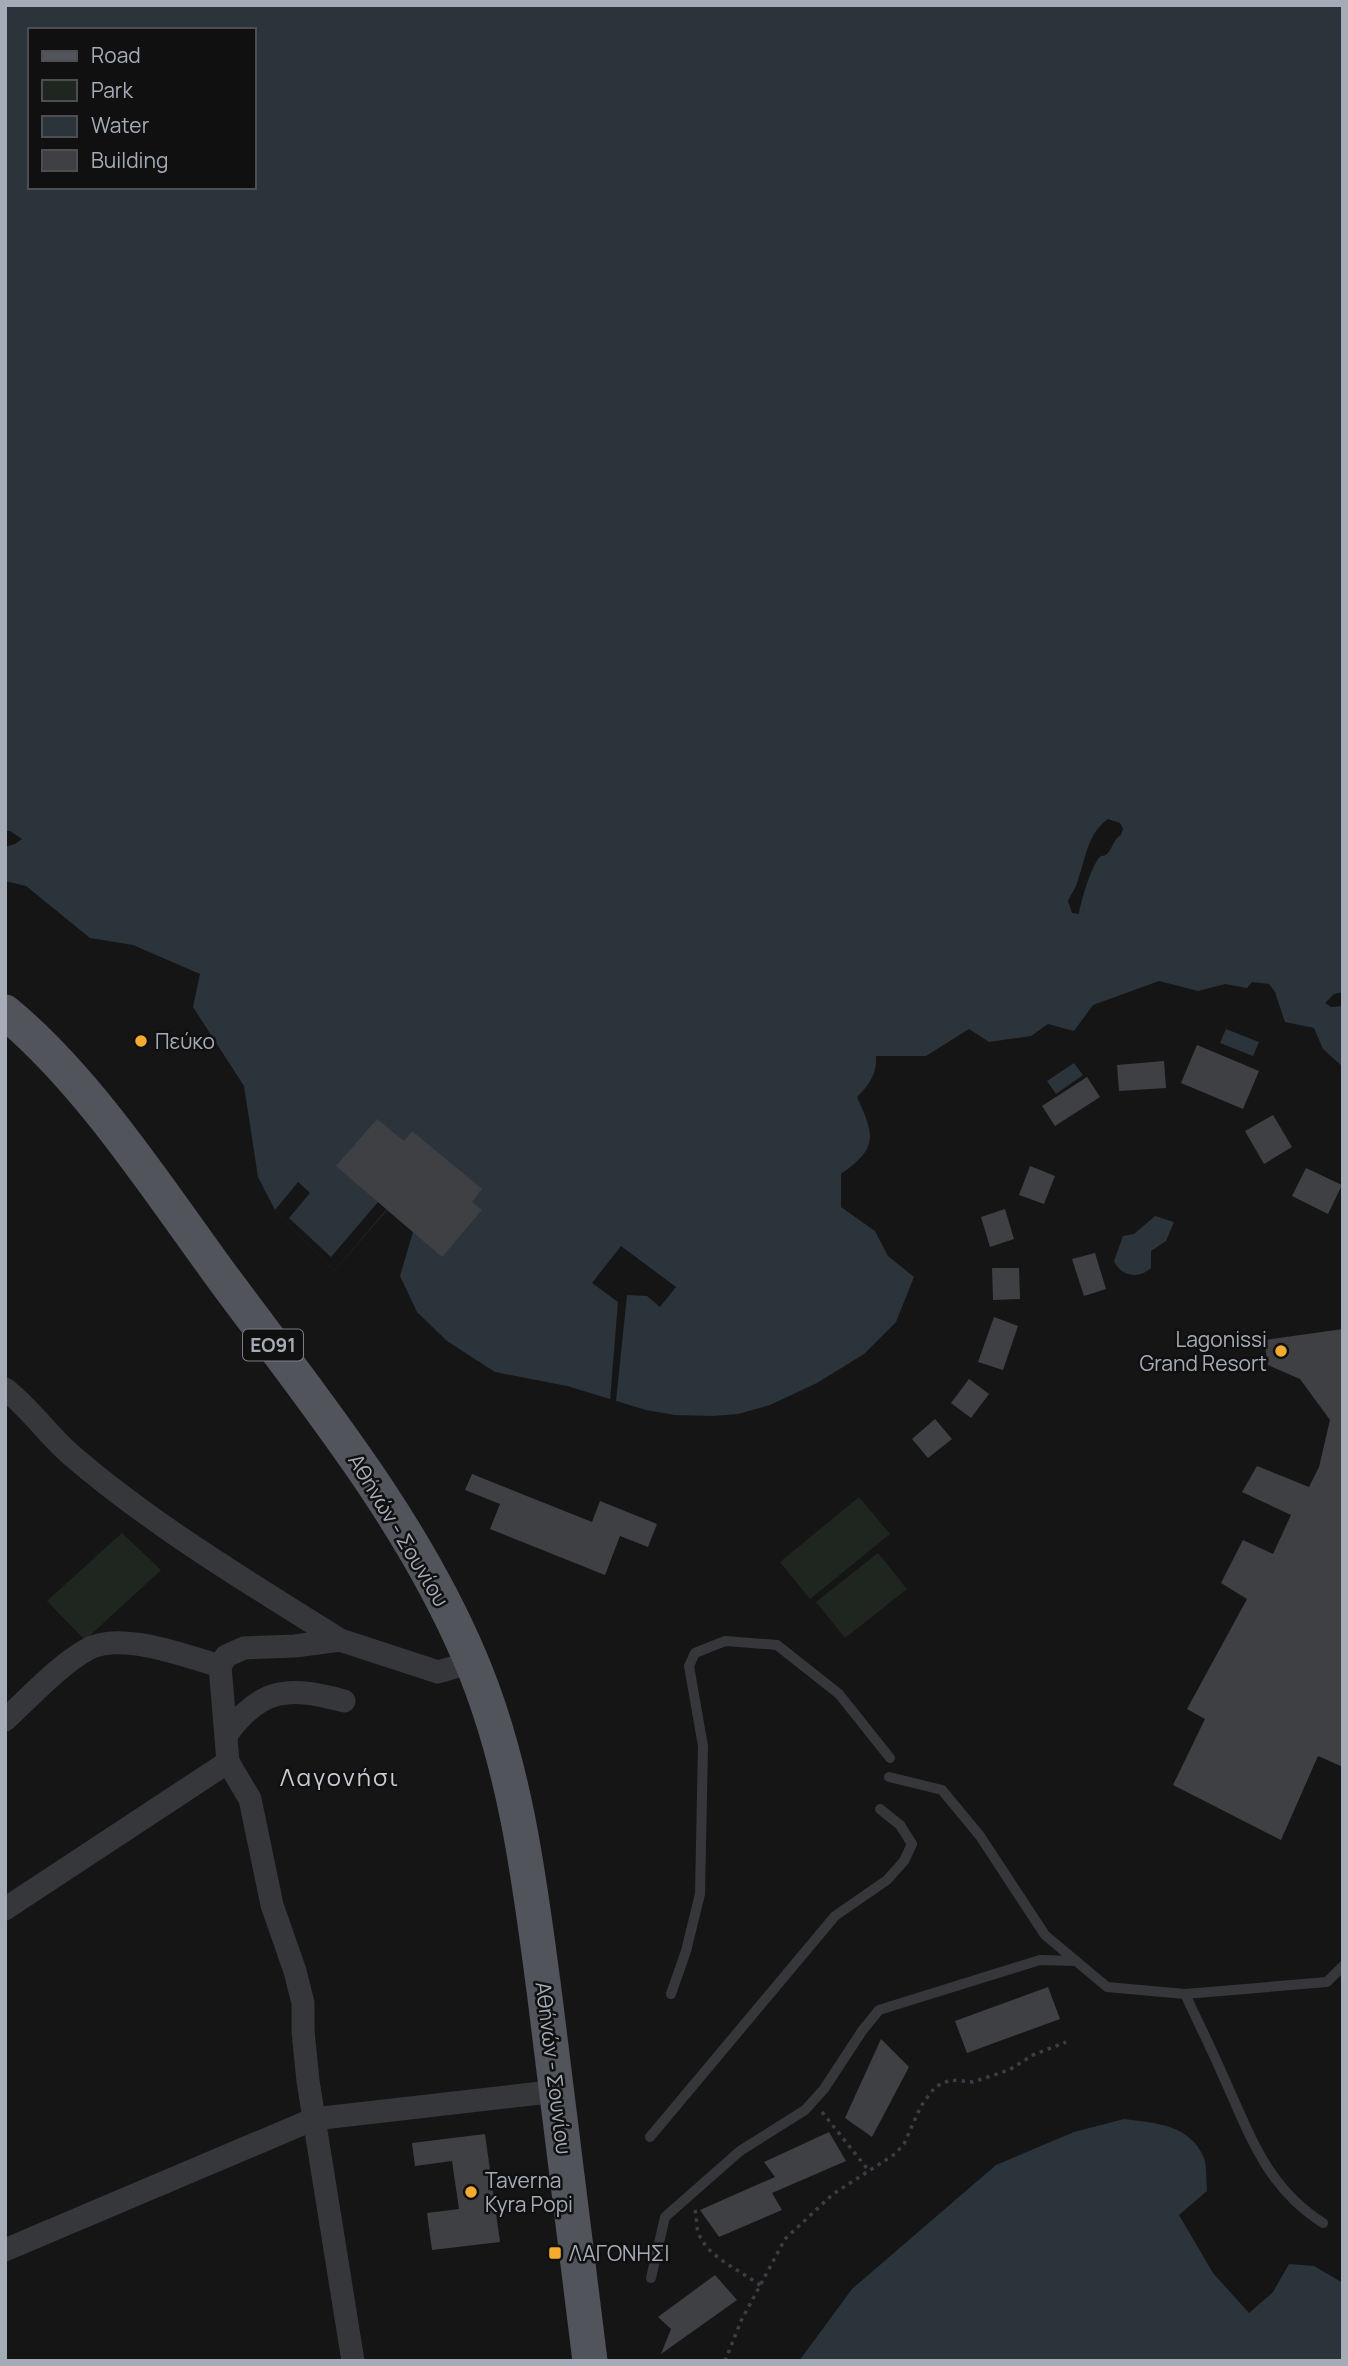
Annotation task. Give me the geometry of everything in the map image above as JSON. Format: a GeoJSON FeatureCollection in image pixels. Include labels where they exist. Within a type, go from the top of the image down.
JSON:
{"type":"FeatureCollection","features":[{"type":"Feature","properties":{"kind":"main road","name":"Αθήνών - Σουνίου"},"geometry":{"type":"LineString","coordinates":[[5,1012],[43,1048],[113,1129],[359,1461],[417,1552],[472,1662],[506,1764],[528,1874],[558,2091],[590,2361]]}},
{"type":"Feature","properties":{"kind":"street"},"geometry":{"type":"LineString","coordinates":[[5,1389],[68,1453],[133,1503],[340,1640],[438,1672],[472,1662]]}},
{"type":"Feature","properties":{"kind":"street"},"geometry":{"type":"LineString","coordinates":[[340,1640],[295,1646],[244,1648],[226,1656],[220,1666],[228,1762],[250,1799],[272,1905],[303,2003],[303,2031],[314,2119],[354,2361]]}},
{"type":"Feature","properties":{"kind":"street"},"geometry":{"type":"LineString","coordinates":[[5,1720],[89,1648],[116,1642],[168,1651],[220,1666]]}},
{"type":"Feature","properties":{"kind":"street"},"geometry":{"type":"LineString","coordinates":[[227,1734],[242,1713],[267,1696],[293,1692],[323,1695],[344,1701]]}},
{"type":"Feature","properties":{"kind":"street"},"geometry":{"type":"LineString","coordinates":[[5,1909],[228,1762]]}},
{"type":"Feature","properties":{"kind":"street"},"geometry":{"type":"LineString","coordinates":[[5,2250],[314,2119],[558,2091]]}},
{"type":"Feature","properties":{"kind":"lane"},"geometry":{"type":"LineString","coordinates":[[671,1994],[686,1951],[700,1894],[703,1746],[689,1666],[695,1653],[725,1641],[777,1645],[839,1694],[890,1758]]}},
{"type":"Feature","properties":{"kind":"lane"},"geometry":{"type":"LineString","coordinates":[[889,1777],[942,1790],[980,1836],[1045,1935],[1107,1987],[1185,1994],[1327,1982],[1343,1966]]}},
{"type":"Feature","properties":{"kind":"lane"},"geometry":{"type":"LineString","coordinates":[[650,2137],[835,1916],[887,1880],[904,1861],[912,1844],[900,1825],[880,1808]]}},
{"type":"Feature","properties":{"kind":"lane"},"geometry":{"type":"LineString","coordinates":[[651,2278],[664,2217],[740,2151],[805,2110],[879,2010],[1040,1960],[1076,1961]]}},
{"type":"Feature","properties":{"kind":"lane"},"geometry":{"type":"LineString","coordinates":[[1185,1994],[1259,2157],[1279,2184],[1309,2214],[1324,2223]]}},
{"type":"Feature","properties":{"kind":"path"},"geometry":{"type":"LineString","coordinates":[[724,2361],[741,2321],[785,2239],[833,2194],[895,2154],[904,2144],[921,2106],[935,2087],[950,2080],[973,2082],[994,2076],[1033,2055],[1066,2042]]}},
{"type":"Feature","properties":{"kind":"path"},"geometry":{"type":"LineString","coordinates":[[813,2101],[869,2171]]}},
{"type":"Feature","properties":{"kind":"path"},"geometry":{"type":"LineString","coordinates":[[686,2196],[694,2204],[697,2230],[702,2242],[721,2260],[761,2286]]}},
{"type":"Feature","properties":{"kind":"green space"},"geometry":{"type":"Polygon","coordinates":[[[859,1497],[890,1534],[810,1599],[780,1562],[859,1497]]]}},
{"type":"Feature","properties":{"kind":"green space"},"geometry":{"type":"Polygon","coordinates":[[[122,1533],[161,1570],[85,1640],[47,1601],[122,1533]]]}},
{"type":"Feature","properties":{"kind":"green space"},"geometry":{"type":"Polygon","coordinates":[[[878,1553],[907,1589],[845,1638],[816,1602],[878,1553]]]}},
{"type":"Feature","properties":{"kind":"water"},"geometry":{"type":"Polygon","coordinates":[[[5,5],[1343,5],[1343,992],[1334,994],[1325,1003],[1331,1007],[1343,1006],[1343,1067],[1323,1049],[1314,1028],[1285,1022],[1275,992],[1269,984],[1252,982],[1247,988],[1225,984],[1198,991],[1159,981],[1093,1005],[1074,1031],[1048,1024],[1031,1036],[989,1042],[969,1029],[926,1056],[876,1056],[872,1078],[857,1097],[867,1122],[870,1140],[862,1156],[841,1174],[841,1207],[875,1231],[888,1256],[914,1277],[896,1322],[864,1354],[817,1383],[770,1405],[738,1414],[713,1416],[675,1415],[646,1410],[567,1386],[495,1372],[447,1341],[417,1312],[400,1276],[413,1232],[387,1210],[334,1271],[275,1210],[258,1177],[244,1086],[193,1007],[200,974],[133,945],[90,938],[26,886],[5,881],[5,847],[22,839],[10,831],[5,831],[5,5]],[[1108,819],[1096,832],[1088,847],[1077,883],[1068,901],[1072,913],[1079,914],[1086,886],[1098,859],[1108,853],[1121,835],[1123,829],[1120,823],[1108,819]]]}},
{"type":"Feature","properties":{"kind":"water"},"geometry":{"type":"Polygon","coordinates":[[[1226,1029],[1259,1042],[1253,1056],[1220,1043],[1226,1029]]]}},
{"type":"Feature","properties":{"kind":"water"},"geometry":{"type":"Polygon","coordinates":[[[1074,1063],[1083,1075],[1056,1094],[1047,1081],[1074,1063]]]}},
{"type":"Feature","properties":{"kind":"water"},"geometry":{"type":"Polygon","coordinates":[[[1155,1216],[1174,1222],[1166,1241],[1151,1251],[1151,1268],[1146,1272],[1136,1275],[1126,1273],[1114,1261],[1123,1236],[1134,1234],[1155,1216]]]}},
{"type":"Feature","properties":{"kind":"water"},"geometry":{"type":"Polygon","coordinates":[[[1124,2119],[1170,2127],[1190,2138],[1198,2147],[1205,2162],[1207,2191],[1179,2215],[1213,2273],[1249,2313],[1273,2292],[1289,2264],[1314,2266],[1343,2283],[1343,2361],[799,2361],[852,2289],[996,2165],[1074,2132],[1124,2119]]]}},
{"type":"Feature","properties":{"kind":"pier"},"geometry":{"type":"Polygon","coordinates":[[[298,1182],[310,1193],[289,1218],[331,1257],[378,1202],[387,1209],[334,1271],[275,1210],[298,1182]]]}},
{"type":"Feature","properties":{"kind":"pier"},"geometry":{"type":"Polygon","coordinates":[[[621,1246],[676,1287],[660,1307],[647,1296],[627,1295],[616,1401],[610,1400],[618,1302],[592,1283],[621,1246]]]}},
{"type":"Feature","properties":{"kind":"building"},"geometry":{"type":"Polygon","coordinates":[[[1197,1045],[1259,1071],[1243,1109],[1181,1083],[1197,1045]]]}},
{"type":"Feature","properties":{"kind":"building"},"geometry":{"type":"Polygon","coordinates":[[[1164,1061],[1166,1088],[1119,1091],[1117,1065],[1164,1061]]]}},
{"type":"Feature","properties":{"kind":"building"},"geometry":{"type":"Polygon","coordinates":[[[1087,1077],[1100,1097],[1055,1126],[1042,1106],[1087,1077]]]}},
{"type":"Feature","properties":{"kind":"building"},"geometry":{"type":"Polygon","coordinates":[[[1273,1115],[1292,1147],[1264,1164],[1245,1131],[1273,1115]]]}},
{"type":"Feature","properties":{"kind":"building"},"geometry":{"type":"Polygon","coordinates":[[[377,1119],[404,1141],[412,1131],[482,1189],[472,1202],[482,1210],[442,1257],[336,1166],[377,1119]]]}},
{"type":"Feature","properties":{"kind":"building"},"geometry":{"type":"Polygon","coordinates":[[[1030,1166],[1055,1176],[1044,1204],[1019,1195],[1030,1166]]]}},
{"type":"Feature","properties":{"kind":"building"},"geometry":{"type":"Polygon","coordinates":[[[1306,1168],[1342,1185],[1328,1214],[1292,1196],[1306,1168]]]}},
{"type":"Feature","properties":{"kind":"building"},"geometry":{"type":"Polygon","coordinates":[[[1005,1209],[1014,1239],[990,1247],[981,1217],[1005,1209]]]}},
{"type":"Feature","properties":{"kind":"building"},"geometry":{"type":"Polygon","coordinates":[[[1095,1253],[1106,1289],[1084,1296],[1072,1259],[1095,1253]]]}},
{"type":"Feature","properties":{"kind":"building"},"geometry":{"type":"Polygon","coordinates":[[[992,1268],[1019,1268],[1020,1299],[993,1300],[992,1268]]]}},
{"type":"Feature","properties":{"kind":"building"},"geometry":{"type":"Polygon","coordinates":[[[994,1317],[1018,1326],[1003,1370],[978,1362],[994,1317]]]}},
{"type":"Feature","properties":{"kind":"building"},"geometry":{"type":"Polygon","coordinates":[[[1343,1329],[1343,1767],[1318,1756],[1281,1840],[1173,1785],[1205,1719],[1187,1709],[1247,1599],[1221,1583],[1243,1540],[1273,1554],[1291,1515],[1242,1492],[1257,1466],[1309,1487],[1319,1467],[1330,1420],[1300,1379],[1268,1365],[1264,1340],[1343,1329]]]}},
{"type":"Feature","properties":{"kind":"building"},"geometry":{"type":"Polygon","coordinates":[[[969,1379],[989,1394],[971,1418],[951,1403],[969,1379]]]}},
{"type":"Feature","properties":{"kind":"building"},"geometry":{"type":"Polygon","coordinates":[[[935,1419],[952,1439],[928,1458],[912,1439],[935,1419]]]}},
{"type":"Feature","properties":{"kind":"building"},"geometry":{"type":"Polygon","coordinates":[[[472,1474],[592,1522],[600,1501],[657,1524],[648,1547],[620,1536],[605,1575],[490,1529],[500,1504],[465,1490],[472,1474]]]}},
{"type":"Feature","properties":{"kind":"building"},"geometry":{"type":"Polygon","coordinates":[[[1048,1987],[1060,2019],[967,2053],[955,2021],[1048,1987]]]}},
{"type":"Feature","properties":{"kind":"building"},"geometry":{"type":"Polygon","coordinates":[[[881,2039],[909,2067],[872,2137],[845,2118],[881,2039]]]}},
{"type":"Feature","properties":{"kind":"building"},"geometry":{"type":"Polygon","coordinates":[[[829,2132],[846,2161],[772,2193],[782,2210],[719,2237],[700,2210],[775,2177],[764,2162],[829,2132]]]}},
{"type":"Feature","properties":{"kind":"building"},"geometry":{"type":"Polygon","coordinates":[[[485,2134],[500,2242],[432,2250],[427,2213],[459,2209],[452,2161],[415,2166],[412,2143],[485,2134]]]}},
{"type":"Feature","properties":{"kind":"building"},"geometry":{"type":"Polygon","coordinates":[[[715,2275],[737,2300],[661,2354],[671,2329],[658,2317],[715,2275]]]}},
{"type":"Feature","properties":{"kind":"place","name":"Πεύκο"},"geometry":{"type":"Point","coordinates":[141,1041]}},
{"type":"Feature","properties":{"kind":"place","name":"Lagonissi Grand Resort"},"geometry":{"type":"Point","coordinates":[1281,1351]}},
{"type":"Feature","properties":{"kind":"place","name":"Taverna Kyra Popi"},"geometry":{"type":"Point","coordinates":[471,2192]}},
{"type":"Feature","properties":{"kind":"place","name":"ΛΑΓΟΝΗΣΙ"},"geometry":{"type":"Point","coordinates":[555,2253]}},
{"type":"Feature","properties":{"kind":"district","name":"Λαγονήσι"},"geometry":{"type":"Point","coordinates":[340,1776]}}]}
